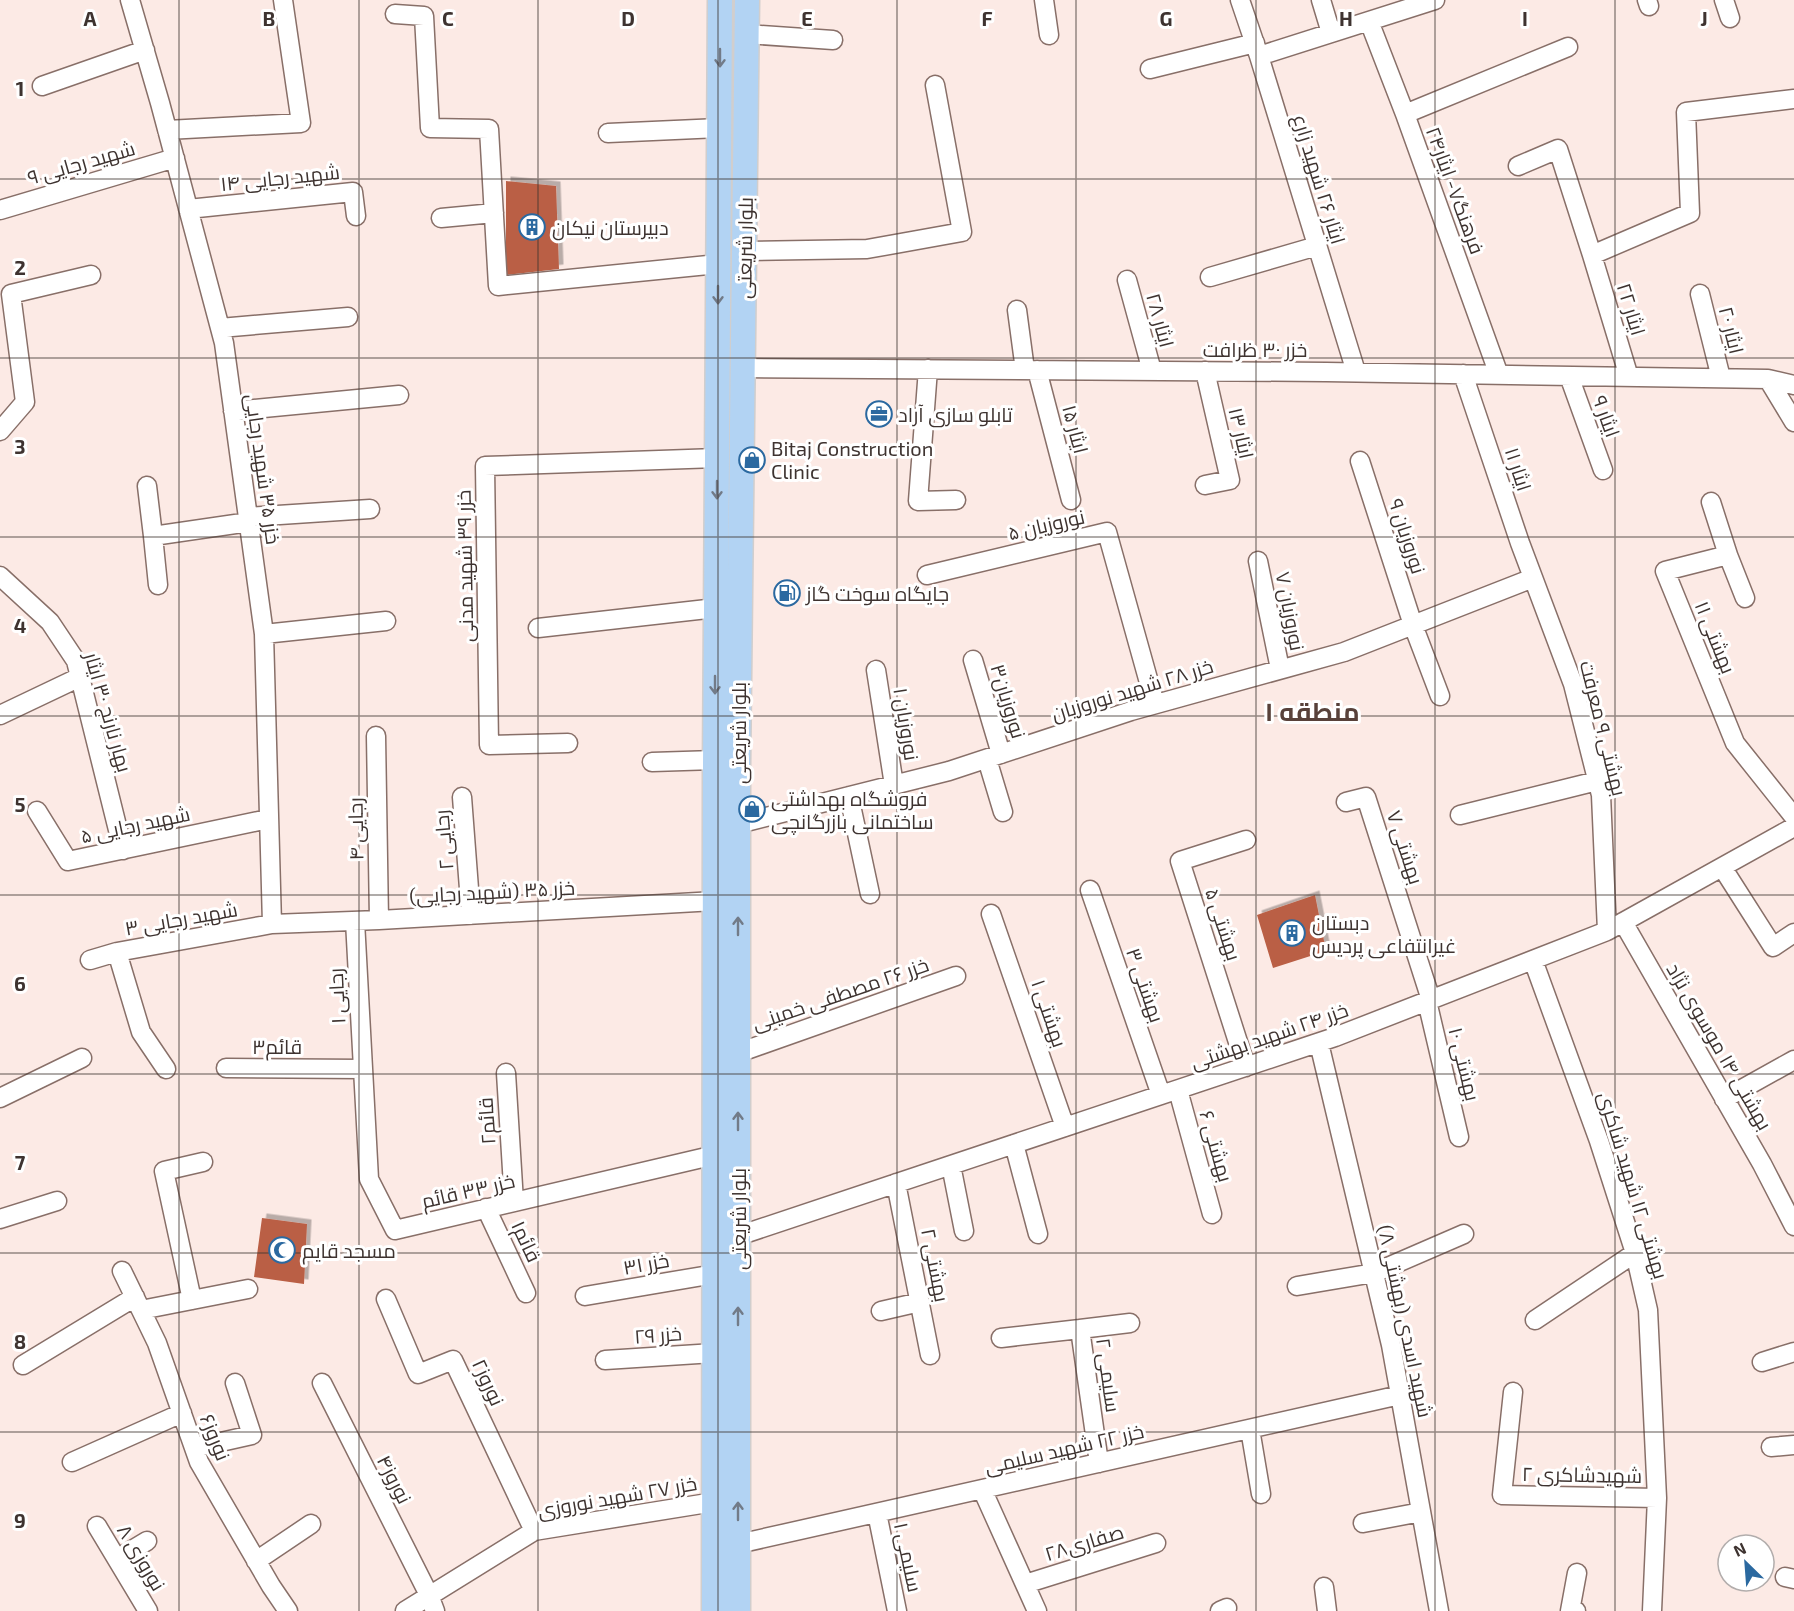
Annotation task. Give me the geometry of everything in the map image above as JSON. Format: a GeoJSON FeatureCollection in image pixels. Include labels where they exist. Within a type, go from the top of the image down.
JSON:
{"type":"FeatureCollection","features":[{"type":"Feature","properties":{"kind":"main road","name":"بلوار شریعتی"},"geometry":{"type":"LineString","coordinates":[[714,1611],[715,760],[720,0]]}},
{"type":"Feature","properties":{"kind":"main road","name":"بلوار شریعتی"},"geometry":{"type":"LineString","coordinates":[[738,1611],[738,824],[747,0]]}},
{"type":"Feature","properties":{"kind":"main road"},"geometry":{"type":"LineString","coordinates":[[719,174],[744,175]]}},
{"type":"Feature","properties":{"kind":"street","name":"خزر ۳۵ شهید رجایی"},"geometry":{"type":"LineString","coordinates":[[130,0],[224,343],[264,634],[272,924]]}},
{"type":"Feature","properties":{"kind":"street"},"geometry":{"type":"LineString","coordinates":[[167,130],[301,123],[283,0]]}},
{"type":"Feature","properties":{"kind":"street"},"geometry":{"type":"LineString","coordinates":[[1044,0],[1049,35]]}},
{"type":"Feature","properties":{"kind":"street","name":"ایثار ۲۶ شهید زارع"},"geometry":{"type":"LineString","coordinates":[[1240,0],[1356,372]]}},
{"type":"Feature","properties":{"kind":"street"},"geometry":{"type":"LineString","coordinates":[[1321,0],[1331,33]]}},
{"type":"Feature","properties":{"kind":"street"},"geometry":{"type":"LineString","coordinates":[[1150,69],[1257,50],[1331,33],[1370,21],[1408,4],[1435,0]]}},
{"type":"Feature","properties":{"kind":"street"},"geometry":{"type":"LineString","coordinates":[[1724,0],[1730,18]]}},
{"type":"Feature","properties":{"kind":"street"},"geometry":{"type":"LineString","coordinates":[[395,14],[424,16],[430,128],[489,129],[498,286],[718,264]]}},
{"type":"Feature","properties":{"kind":"street","name":"فرهنگ۷- ایثار۲۴"},"geometry":{"type":"LineString","coordinates":[[1370,21],[1498,375]]}},
{"type":"Feature","properties":{"kind":"street"},"geometry":{"type":"LineString","coordinates":[[746,34],[833,40]]}},
{"type":"Feature","properties":{"kind":"street"},"geometry":{"type":"LineString","coordinates":[[1405,114],[1569,47]]}},
{"type":"Feature","properties":{"kind":"street"},"geometry":{"type":"LineString","coordinates":[[42,86],[145,50]]}},
{"type":"Feature","properties":{"kind":"street"},"geometry":{"type":"LineString","coordinates":[[744,250],[867,249],[962,232],[935,85]]}},
{"type":"Feature","properties":{"kind":"street"},"geometry":{"type":"LineString","coordinates":[[1592,255],[1689,213],[1686,112],[1794,99]]}},
{"type":"Feature","properties":{"kind":"street"},"geometry":{"type":"LineString","coordinates":[[608,133],[719,128]]}},
{"type":"Feature","properties":{"kind":"street","name":"ایثار ۲۲"},"geometry":{"type":"LineString","coordinates":[[1518,166],[1558,149],[1629,377]]}},
{"type":"Feature","properties":{"kind":"street","name":"شهید رجایی ۹"},"geometry":{"type":"LineString","coordinates":[[0,210],[175,158]]}},
{"type":"Feature","properties":{"kind":"street","name":"شهید رجایی ۱۴"},"geometry":{"type":"LineString","coordinates":[[189,209],[353,192],[356,216]]}},
{"type":"Feature","properties":{"kind":"street"},"geometry":{"type":"LineString","coordinates":[[441,218],[494,213]]}},
{"type":"Feature","properties":{"kind":"street"},"geometry":{"type":"LineString","coordinates":[[1210,277],[1317,246]]}},
{"type":"Feature","properties":{"kind":"street"},"geometry":{"type":"LineString","coordinates":[[0,431],[25,402],[11,294],[91,274]]}},
{"type":"Feature","properties":{"kind":"street","name":"ایثار ۲۸"},"geometry":{"type":"LineString","coordinates":[[1127,280],[1152,371]]}},
{"type":"Feature","properties":{"kind":"street","name":"ایثار ۲۰"},"geometry":{"type":"LineString","coordinates":[[1700,294],[1721,378]]}},
{"type":"Feature","properties":{"kind":"street","name":"ایثار ۱۵"},"geometry":{"type":"LineString","coordinates":[[1017,310],[1031,370],[1071,500]]}},
{"type":"Feature","properties":{"kind":"street"},"geometry":{"type":"LineString","coordinates":[[220,328],[348,317]]}},
{"type":"Feature","properties":{"kind":"street","name":"خزر ۳۰ ظرافت"},"geometry":{"type":"LineString","coordinates":[[742,368],[1356,372],[1768,379],[1794,384]]}},
{"type":"Feature","properties":{"kind":"street"},"geometry":{"type":"LineString","coordinates":[[928,369],[918,501],[956,500]]}},
{"type":"Feature","properties":{"kind":"street","name":"ایثار ۱۳"},"geometry":{"type":"LineString","coordinates":[[1205,371],[1230,480],[1205,484]]}},
{"type":"Feature","properties":{"kind":"street","name":"ایثار ۱۱"},"geometry":{"type":"LineString","coordinates":[[1463,374],[1533,578]]}},
{"type":"Feature","properties":{"kind":"street","name":"ایثار ۹"},"geometry":{"type":"LineString","coordinates":[[1569,376],[1603,470]]}},
{"type":"Feature","properties":{"kind":"street"},"geometry":{"type":"LineString","coordinates":[[1768,379],[1794,422]]}},
{"type":"Feature","properties":{"kind":"street"},"geometry":{"type":"LineString","coordinates":[[233,411],[399,395]]}},
{"type":"Feature","properties":{"kind":"street","name":"خزر ۳۹ شهید مدنی"},"geometry":{"type":"LineString","coordinates":[[568,743],[489,746],[485,466],[717,458]]}},
{"type":"Feature","properties":{"kind":"street","name":"نوروزیان ۹"},"geometry":{"type":"LineString","coordinates":[[1360,461],[1413,625],[1440,696]]}},
{"type":"Feature","properties":{"kind":"street"},"geometry":{"type":"LineString","coordinates":[[147,486],[158,585]]}},
{"type":"Feature","properties":{"kind":"street"},"geometry":{"type":"LineString","coordinates":[[1711,502],[1745,598]]}},
{"type":"Feature","properties":{"kind":"street"},"geometry":{"type":"LineString","coordinates":[[153,536],[248,520],[370,509]]}},
{"type":"Feature","properties":{"kind":"street","name":"نوروزیان ۵"},"geometry":{"type":"LineString","coordinates":[[927,575],[1107,532],[1155,704]]}},
{"type":"Feature","properties":{"kind":"street","name":"بهشتی ۱۱"},"geometry":{"type":"LineString","coordinates":[[1728,555],[1665,571],[1735,743],[1794,817]]}},
{"type":"Feature","properties":{"kind":"street","name":"نوروزیان ۷"},"geometry":{"type":"LineString","coordinates":[[1258,561],[1280,669]]}},
{"type":"Feature","properties":{"kind":"street","name":"بهار نارنج ۳۰ ایثار"},"geometry":{"type":"LineString","coordinates":[[0,576],[50,622],[76,660],[123,850]]}},
{"type":"Feature","properties":{"kind":"street","name":"خزر ۲۸ شهید نوروزیان"},"geometry":{"type":"LineString","coordinates":[[738,824],[949,771],[1155,704],[1344,652],[1533,578]]}},
{"type":"Feature","properties":{"kind":"street","name":"بهشتی ۹ معرفت"},"geometry":{"type":"LineString","coordinates":[[1533,578],[1573,684],[1601,795],[1615,926]]}},
{"type":"Feature","properties":{"kind":"street"},"geometry":{"type":"LineString","coordinates":[[538,628],[716,608]]}},
{"type":"Feature","properties":{"kind":"street"},"geometry":{"type":"LineString","coordinates":[[264,634],[386,621]]}},
{"type":"Feature","properties":{"kind":"street","name":"نوروزیان۳"},"geometry":{"type":"LineString","coordinates":[[973,660],[994,756],[1003,813]]}},
{"type":"Feature","properties":{"kind":"street","name":"نوروزیان ۱"},"geometry":{"type":"LineString","coordinates":[[876,670],[894,785]]}},
{"type":"Feature","properties":{"kind":"street"},"geometry":{"type":"LineString","coordinates":[[0,715],[80,678]]}},
{"type":"Feature","properties":{"kind":"street","name":"رجایی ۴"},"geometry":{"type":"LineString","coordinates":[[376,736],[380,920]]}},
{"type":"Feature","properties":{"kind":"street"},"geometry":{"type":"LineString","coordinates":[[652,762],[715,760]]}},
{"type":"Feature","properties":{"kind":"street"},"geometry":{"type":"LineString","coordinates":[[1460,815],[1597,781]]}},
{"type":"Feature","properties":{"kind":"street"},"geometry":{"type":"LineString","coordinates":[[849,796],[870,894]]}},
{"type":"Feature","properties":{"kind":"street","name":"رجایی ۲"},"geometry":{"type":"LineString","coordinates":[[462,797],[471,915]]}},
{"type":"Feature","properties":{"kind":"street","name":"بهشتی ۷"},"geometry":{"type":"LineString","coordinates":[[1346,801],[1366,797],[1429,1001]]}},
{"type":"Feature","properties":{"kind":"street","name":"شهید رجایی ۵"},"geometry":{"type":"LineString","coordinates":[[37,812],[68,861],[268,819]]}},
{"type":"Feature","properties":{"kind":"street","name":"خزر ۲۴ شهید بهشتی"},"geometry":{"type":"LineString","coordinates":[[738,1236],[1319,1043],[1429,1001],[1615,926],[1794,827]]}},
{"type":"Feature","properties":{"kind":"street","name":"بهشتی ۵"},"geometry":{"type":"LineString","coordinates":[[1246,840],[1180,861],[1246,1067]]}},
{"type":"Feature","properties":{"kind":"street"},"geometry":{"type":"LineString","coordinates":[[1722,867],[1773,947],[1794,933]]}},
{"type":"Feature","properties":{"kind":"street","name":"بهشتی ۳"},"geometry":{"type":"LineString","coordinates":[[1090,890],[1169,1093]]}},
{"type":"Feature","properties":{"kind":"street","name":"خزر ۳۵ (شهید رجایی)"},"geometry":{"type":"LineString","coordinates":[[272,924],[715,901]]}},
{"type":"Feature","properties":{"kind":"street","name":"بهشتی ۱"},"geometry":{"type":"LineString","coordinates":[[991,914],[1065,1127]]}},
{"type":"Feature","properties":{"kind":"street","name":"رجایی ۱"},"geometry":{"type":"LineString","coordinates":[[355,921],[363,1069]]}},
{"type":"Feature","properties":{"kind":"street","name":"شهید رجایی ۳"},"geometry":{"type":"LineString","coordinates":[[166,1069],[141,1032],[117,952],[272,924]]}},
{"type":"Feature","properties":{"kind":"street","name":"بهشتی ۱۴ موسوی نژاد"},"geometry":{"type":"LineString","coordinates":[[1615,926],[1788,1201],[1794,1226]]}},
{"type":"Feature","properties":{"kind":"street"},"geometry":{"type":"LineString","coordinates":[[90,960],[117,952]]}},
{"type":"Feature","properties":{"kind":"street","name":"بهشتی ۱۲ شهید شاکری"},"geometry":{"type":"LineString","coordinates":[[1533,960],[1599,1141],[1635,1253],[1648,1310],[1657,1498],[1652,1611]]}},
{"type":"Feature","properties":{"kind":"street","name":"خزر ۲۶ مصطفی خمینی"},"geometry":{"type":"LineString","coordinates":[[738,1053],[956,976]]}},
{"type":"Feature","properties":{"kind":"street","name":"بهشتی ۱۰"},"geometry":{"type":"LineString","coordinates":[[1429,1001],[1459,1137]]}},
{"type":"Feature","properties":{"kind":"street","name":"شهید اسدی (بهشتی ۸)"},"geometry":{"type":"LineString","coordinates":[[1319,1043],[1391,1345],[1439,1611]]}},
{"type":"Feature","properties":{"kind":"street"},"geometry":{"type":"LineString","coordinates":[[0,1098],[82,1058]]}},
{"type":"Feature","properties":{"kind":"street"},"geometry":{"type":"LineString","coordinates":[[1724,1099],[1794,1060]]}},
{"type":"Feature","properties":{"kind":"street","name":"قائم۳"},"geometry":{"type":"LineString","coordinates":[[226,1068],[363,1069]]}},
{"type":"Feature","properties":{"kind":"street","name":"خزر ۳۳ قائم"},"geometry":{"type":"LineString","coordinates":[[363,1069],[369,1179],[395,1230],[715,1155]]}},
{"type":"Feature","properties":{"kind":"street","name":"قائم۲"},"geometry":{"type":"LineString","coordinates":[[506,1073],[514,1202]]}},
{"type":"Feature","properties":{"kind":"street","name":"بهشتی ۶"},"geometry":{"type":"LineString","coordinates":[[1169,1093],[1212,1214]]}},
{"type":"Feature","properties":{"kind":"street"},"geometry":{"type":"LineString","coordinates":[[1014,1144],[1038,1234]]}},
{"type":"Feature","properties":{"kind":"street"},"geometry":{"type":"LineString","coordinates":[[192,1300],[164,1171],[203,1162]]}},
{"type":"Feature","properties":{"kind":"street"},"geometry":{"type":"LineString","coordinates":[[951,1165],[963,1231]]}},
{"type":"Feature","properties":{"kind":"street","name":"بهشتی ۲"},"geometry":{"type":"LineString","coordinates":[[896,1183],[930,1355]]}},
{"type":"Feature","properties":{"kind":"street"},"geometry":{"type":"LineString","coordinates":[[1,1216],[57,1201]]}},
{"type":"Feature","properties":{"kind":"street","name":"قائم۱"},"geometry":{"type":"LineString","coordinates":[[486,1208],[526,1293]]}},
{"type":"Feature","properties":{"kind":"street"},"geometry":{"type":"LineString","coordinates":[[1297,1286],[1374,1273],[1464,1234]]}},
{"type":"Feature","properties":{"kind":"street"},"geometry":{"type":"LineString","coordinates":[[1535,1320],[1635,1253]]}},
{"type":"Feature","properties":{"kind":"street","name":"نوروز۶"},"geometry":{"type":"LineString","coordinates":[[122,1271],[157,1343],[199,1462],[256,1561],[288,1611]]}},
{"type":"Feature","properties":{"kind":"street","name":"خزر ۳۱"},"geometry":{"type":"LineString","coordinates":[[585,1296],[715,1274]]}},
{"type":"Feature","properties":{"kind":"street"},"geometry":{"type":"LineString","coordinates":[[23,1365],[138,1303],[192,1300],[248,1289]]}},
{"type":"Feature","properties":{"kind":"street","name":"نوروز۲"},"geometry":{"type":"LineString","coordinates":[[386,1299],[418,1374],[453,1360],[534,1531]]}},
{"type":"Feature","properties":{"kind":"street"},"geometry":{"type":"LineString","coordinates":[[881,1311],[920,1302]]}},
{"type":"Feature","properties":{"kind":"street","name":"سلیمی ۲"},"geometry":{"type":"LineString","coordinates":[[1001,1338],[1130,1323]]}},
{"type":"Feature","properties":{"kind":"street","name":"سلیمی ۲"},"geometry":{"type":"LineString","coordinates":[[1080,1329],[1099,1463]]}},
{"type":"Feature","properties":{"kind":"street"},"geometry":{"type":"LineString","coordinates":[[1762,1362],[1794,1352]]}},
{"type":"Feature","properties":{"kind":"street","name":"خزر ۲۹"},"geometry":{"type":"LineString","coordinates":[[605,1360],[714,1353]]}},
{"type":"Feature","properties":{"kind":"street"},"geometry":{"type":"LineString","coordinates":[[194,1448],[252,1435],[235,1383]]}},
{"type":"Feature","properties":{"kind":"street","name":"نوروز۴"},"geometry":{"type":"LineString","coordinates":[[322,1383],[432,1603]]}},
{"type":"Feature","properties":{"kind":"street","name":"شهیدشاکری ۲"},"geometry":{"type":"LineString","coordinates":[[1513,1392],[1502,1495],[1657,1498]]}},
{"type":"Feature","properties":{"kind":"street","name":"خزر ۲۲ شهید سلیمی"},"geometry":{"type":"LineString","coordinates":[[738,1544],[1400,1395]]}},
{"type":"Feature","properties":{"kind":"street"},"geometry":{"type":"LineString","coordinates":[[72,1461],[182,1413]]}},
{"type":"Feature","properties":{"kind":"street"},"geometry":{"type":"LineString","coordinates":[[1250,1429],[1261,1494]]}},
{"type":"Feature","properties":{"kind":"street"},"geometry":{"type":"LineString","coordinates":[[1771,1447],[1794,1445]]}},
{"type":"Feature","properties":{"kind":"street"},"geometry":{"type":"LineString","coordinates":[[982,1489],[1036,1611]]}},
{"type":"Feature","properties":{"kind":"street","name":"خزر ۲۷ شهید نوروزی"},"geometry":{"type":"LineString","coordinates":[[405,1611],[432,1603],[534,1531],[714,1502]]}},
{"type":"Feature","properties":{"kind":"street"},"geometry":{"type":"LineString","coordinates":[[1363,1523],[1421,1512]]}},
{"type":"Feature","properties":{"kind":"street","name":"سلیمی ۱"},"geometry":{"type":"LineString","coordinates":[[877,1513],[897,1611]]}},
{"type":"Feature","properties":{"kind":"street"},"geometry":{"type":"LineString","coordinates":[[256,1561],[311,1524]]}},
{"type":"Feature","properties":{"kind":"street","name":"نوروزی ۸"},"geometry":{"type":"LineString","coordinates":[[97,1526],[147,1611]]}},
{"type":"Feature","properties":{"kind":"street"},"geometry":{"type":"LineString","coordinates":[[117,1559],[147,1541]]}},
{"type":"Feature","properties":{"kind":"street","name":"صفاری۲۸"},"geometry":{"type":"LineString","coordinates":[[1025,1584],[1156,1543]]}},
{"type":"Feature","properties":{"kind":"street"},"geometry":{"type":"LineString","coordinates":[[1576,1611],[1570,1611],[1577,1573]]}},
{"type":"Feature","properties":{"kind":"street"},"geometry":{"type":"LineString","coordinates":[[1324,1587],[1328,1611]]}},
{"type":"Feature","properties":{"kind":"building","name":"دبیرستان نیکان"},"geometry":{"type":"Polygon","coordinates":[[[506,181],[556,186],[559,269],[506,275],[506,181]]]}},
{"type":"Feature","properties":{"kind":"building","name":"دبستان غیرانتفاعی پردیس"},"geometry":{"type":"Polygon","coordinates":[[[1315,895],[1326,951],[1273,968],[1257,915],[1315,895]]]}},
{"type":"Feature","properties":{"kind":"building","name":"مسجد قایم"},"geometry":{"type":"Polygon","coordinates":[[[262,1218],[307,1224],[304,1284],[254,1277],[262,1218]]]}},
{"type":"Feature","properties":{"kind":"place","name":"دبیرستان نیکان"},"geometry":{"type":"Point","coordinates":[532,227]}},
{"type":"Feature","properties":{"kind":"place","name":"تابلو سازی آراد"},"geometry":{"type":"Point","coordinates":[879,414]}},
{"type":"Feature","properties":{"kind":"place","name":"Bitaj Construction Clinic"},"geometry":{"type":"Point","coordinates":[752,460]}},
{"type":"Feature","properties":{"kind":"place","name":"جایگاه سوخت گاز"},"geometry":{"type":"Point","coordinates":[787,593]}},
{"type":"Feature","properties":{"kind":"place","name":"فروشگاه بهداشتی ساختمانی بازرگانچی"},"geometry":{"type":"Point","coordinates":[752,809]}},
{"type":"Feature","properties":{"kind":"place","name":"دبستان غیرانتفاعی پردیس"},"geometry":{"type":"Point","coordinates":[1292,933]}},
{"type":"Feature","properties":{"kind":"place","name":"مسجد قایم"},"geometry":{"type":"Point","coordinates":[282,1250]}},
{"type":"Feature","properties":{"kind":"district","name":"منطقه ۱"},"geometry":{"type":"Point","coordinates":[1312,710]}}]}
